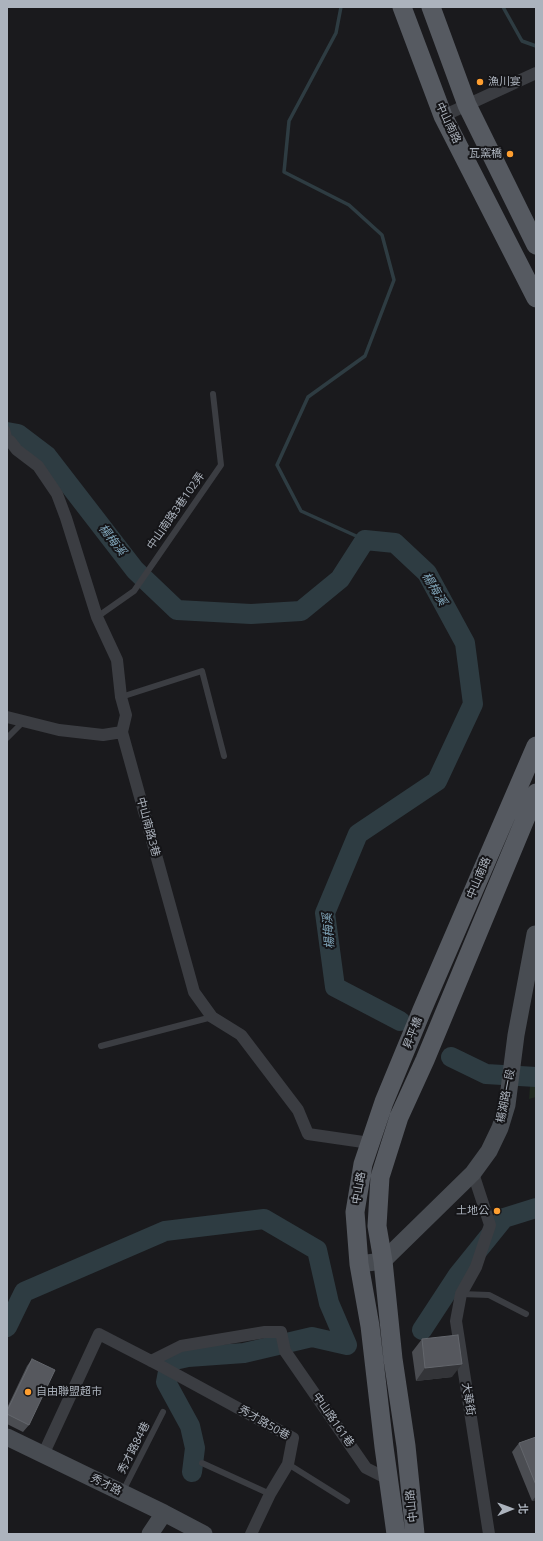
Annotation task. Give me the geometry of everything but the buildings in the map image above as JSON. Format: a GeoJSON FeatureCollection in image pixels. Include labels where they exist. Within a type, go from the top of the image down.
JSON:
{"type":"FeatureCollection","features":[{"type":"Feature","properties":{"kind":"main road","name":"中山南路"},"geometry":{"type":"LineString","coordinates":[[402,7],[443,116],[536,298]]}},
{"type":"Feature","properties":{"kind":"main road"},"geometry":{"type":"LineString","coordinates":[[431,7],[467,105],[536,245]]}},
{"type":"Feature","properties":{"kind":"main road","name":"中山南路"},"geometry":{"type":"LineString","coordinates":[[422,1010],[536,746]]}},
{"type":"Feature","properties":{"kind":"main road","name":"中山南路"},"geometry":{"type":"LineString","coordinates":[[443,1015],[536,793]]}},
{"type":"Feature","properties":{"kind":"main road","name":"昇平橋"},"geometry":{"type":"LineString","coordinates":[[404,1057],[422,1010]]}},
{"type":"Feature","properties":{"kind":"main road","name":"昇平橋"},"geometry":{"type":"LineString","coordinates":[[425,1060],[443,1015]]}},
{"type":"Feature","properties":{"kind":"main road","name":"中山路"},"geometry":{"type":"LineString","coordinates":[[396,1534],[388,1480],[370,1326],[359,1264],[355,1212],[363,1164],[384,1102],[404,1057]]}},
{"type":"Feature","properties":{"kind":"main road","name":"中山路"},"geometry":{"type":"LineString","coordinates":[[416,1534],[406,1446],[393,1359],[383,1261],[377,1226],[380,1177],[399,1117],[425,1060]]}},
{"type":"Feature","properties":{"kind":"street"},"geometry":{"type":"LineString","coordinates":[[443,116],[536,73]]}},
{"type":"Feature","properties":{"kind":"street","name":"中山南路3巷"},"geometry":{"type":"LineString","coordinates":[[10,441],[17,450],[38,466],[57,494],[97,617],[117,660],[121,697],[126,715],[122,732],[194,992],[212,1017],[241,1035],[298,1110],[308,1134],[370,1143]]}},
{"type":"Feature","properties":{"kind":"street"},"geometry":{"type":"LineString","coordinates":[[7,717],[58,730],[103,735],[122,732]]}},
{"type":"Feature","properties":{"kind":"street","name":"楊湖路一段"},"geometry":{"type":"LineString","coordinates":[[383,1261],[473,1173],[489,1151],[500,1128],[506,1105],[516,1034],[536,932]]}},
{"type":"Feature","properties":{"kind":"street","name":"大華街"},"geometry":{"type":"LineString","coordinates":[[473,1173],[490,1225],[476,1267],[461,1294],[456,1322],[489,1534]]}},
{"type":"Feature","properties":{"kind":"street"},"geometry":{"type":"LineString","coordinates":[[359,1264],[383,1261]]}},
{"type":"Feature","properties":{"kind":"street","name":"中山路161巷"},"geometry":{"type":"LineString","coordinates":[[155,1363],[181,1346],[265,1332],[281,1332],[281,1338],[285,1351],[366,1468],[388,1480]]}},
{"type":"Feature","properties":{"kind":"street"},"geometry":{"type":"LineString","coordinates":[[43,1454],[99,1334],[155,1363]]}},
{"type":"Feature","properties":{"kind":"street","name":"秀才路50巷"},"geometry":{"type":"LineString","coordinates":[[155,1363],[293,1438],[288,1464],[270,1494],[251,1534]]}},
{"type":"Feature","properties":{"kind":"street","name":"秀才路"},"geometry":{"type":"LineString","coordinates":[[7,1437],[164,1512],[204,1534]]}},
{"type":"Feature","properties":{"kind":"street"},"geometry":{"type":"LineString","coordinates":[[150,1534],[164,1512]]}},
{"type":"Feature","properties":{"kind":"lane","name":"中山南路3巷102弄"},"geometry":{"type":"LineString","coordinates":[[97,617],[134,591],[221,465],[213,394]]}},
{"type":"Feature","properties":{"kind":"lane"},"geometry":{"type":"LineString","coordinates":[[7,429],[10,441]]}},
{"type":"Feature","properties":{"kind":"lane"},"geometry":{"type":"LineString","coordinates":[[121,697],[202,671],[224,756]]}},
{"type":"Feature","properties":{"kind":"lane"},"geometry":{"type":"LineString","coordinates":[[7,738],[24,721]]}},
{"type":"Feature","properties":{"kind":"lane"},"geometry":{"type":"LineString","coordinates":[[101,1046],[212,1017]]}},
{"type":"Feature","properties":{"kind":"lane"},"geometry":{"type":"LineString","coordinates":[[461,1294],[489,1296],[526,1314]]}},
{"type":"Feature","properties":{"kind":"lane","name":"秀才路84巷"},"geometry":{"type":"LineString","coordinates":[[122,1492],[163,1412]]}},
{"type":"Feature","properties":{"kind":"lane"},"geometry":{"type":"LineString","coordinates":[[202,1463],[270,1494]]}},
{"type":"Feature","properties":{"kind":"lane"},"geometry":{"type":"LineString","coordinates":[[288,1464],[347,1501]]}},
{"type":"Feature","properties":{"kind":"shaded area"},"geometry":{"type":"Polygon","coordinates":[[[536,1084],[536,1097],[529,1099],[530,1086],[536,1084]]]}},
{"type":"Feature","properties":{"kind":"waterway"},"geometry":{"type":"LineString","coordinates":[[341,7],[336,33],[289,121],[284,172],[349,205],[382,235],[394,280],[365,356],[308,397],[277,465],[301,511],[365,540]]}},
{"type":"Feature","properties":{"kind":"waterway"},"geometry":{"type":"LineString","coordinates":[[503,7],[522,41],[536,46]]}},
{"type":"Feature","properties":{"kind":"waterway","name":"楊梅溪"},"geometry":{"type":"LineString","coordinates":[[7,432],[18,434],[47,456],[135,570],[177,610],[251,614],[301,611],[340,579],[365,540],[395,543],[427,573],[465,643],[473,704],[437,781],[358,834],[325,913],[335,987],[400,1021]]}},
{"type":"Feature","properties":{"kind":"waterway","name":"楊梅溪"},"geometry":{"type":"LineString","coordinates":[[451,1057],[486,1074],[536,1077]]}},
{"type":"Feature","properties":{"kind":"waterway"},"geometry":{"type":"LineString","coordinates":[[422,1330],[458,1275],[504,1218],[536,1208]]}},
{"type":"Feature","properties":{"kind":"waterway"},"geometry":{"type":"LineString","coordinates":[[7,1327],[24,1292],[165,1231],[264,1219],[317,1250],[329,1303],[347,1345]]}},
{"type":"Feature","properties":{"kind":"waterway"},"geometry":{"type":"LineString","coordinates":[[192,1472],[195,1448],[190,1426],[166,1382],[170,1361],[188,1357],[244,1353],[312,1337],[347,1345]]}},
{"type":"Feature","properties":{"kind":"place","name":"漁川宴"},"geometry":{"type":"Point","coordinates":[480,82]}},
{"type":"Feature","properties":{"kind":"place","name":"瓦窯橋"},"geometry":{"type":"Point","coordinates":[510,154]}},
{"type":"Feature","properties":{"kind":"place","name":"土地公"},"geometry":{"type":"Point","coordinates":[497,1211]}},
{"type":"Feature","properties":{"kind":"place","name":"自由聯盟超市"},"geometry":{"type":"Point","coordinates":[28,1392]}}]}
